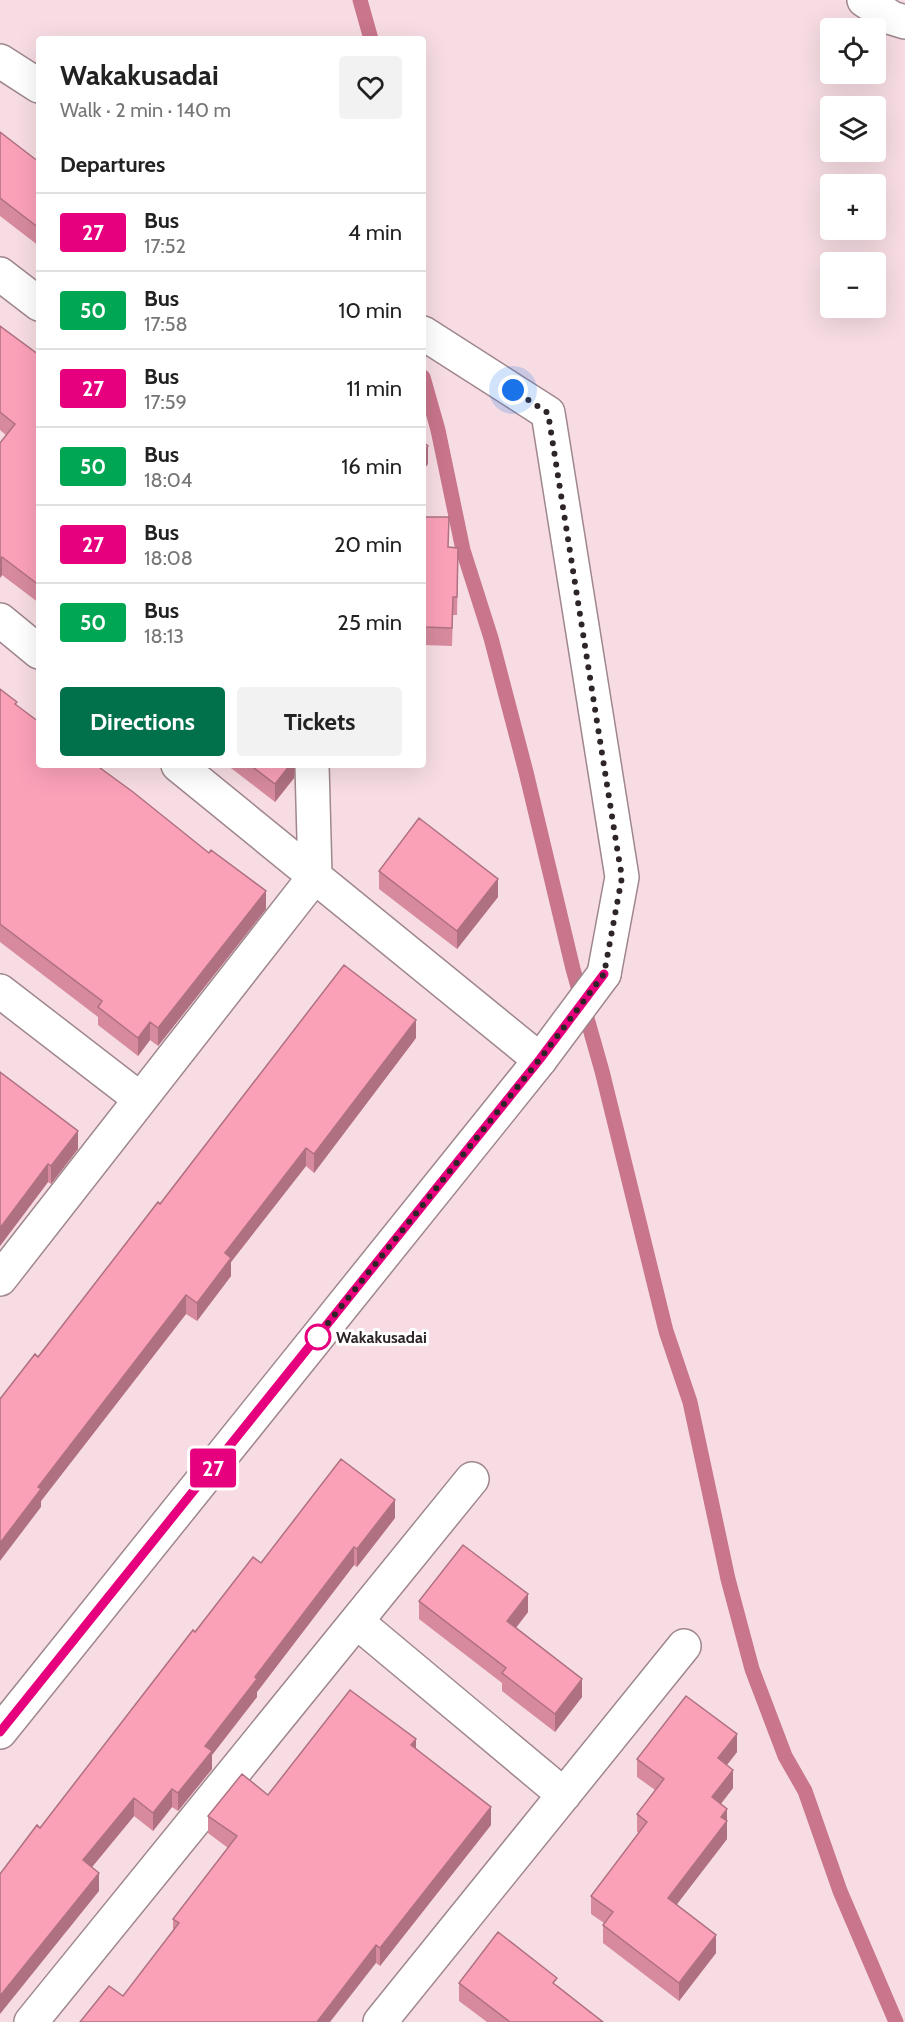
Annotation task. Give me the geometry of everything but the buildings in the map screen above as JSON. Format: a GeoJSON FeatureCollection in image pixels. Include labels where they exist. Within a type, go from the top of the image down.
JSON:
{"type":"FeatureCollection","features":[{"type":"Feature","properties":{"kind":"street"},"geometry":{"type":"LineString","coordinates":[[864,0],[905,22]]}},
{"type":"Feature","properties":{"kind":"street"},"geometry":{"type":"LineString","coordinates":[[0,61],[36,84]]}},
{"type":"Feature","properties":{"kind":"street"},"geometry":{"type":"LineString","coordinates":[[0,274],[36,302]]}},
{"type":"Feature","properties":{"kind":"street"},"geometry":{"type":"LineString","coordinates":[[1,1729],[540,1059],[604,974],[622,877],[548,413],[426,335]]}},
{"type":"Feature","properties":{"kind":"street"},"geometry":{"type":"LineString","coordinates":[[0,620],[36,650]]}},
{"type":"Feature","properties":{"kind":"street"},"geometry":{"type":"LineString","coordinates":[[182,768],[540,1059]]}},
{"type":"Feature","properties":{"kind":"street"},"geometry":{"type":"LineString","coordinates":[[0,1279],[315,876],[312,768]]}},
{"type":"Feature","properties":{"kind":"street"},"geometry":{"type":"LineString","coordinates":[[0,991],[140,1099]]}},
{"type":"Feature","properties":{"kind":"street"},"geometry":{"type":"LineString","coordinates":[[31,2022],[472,1479]]}},
{"type":"Feature","properties":{"kind":"street"},"geometry":{"type":"LineString","coordinates":[[357,1622],[564,1795]]}},
{"type":"Feature","properties":{"kind":"street"},"geometry":{"type":"LineString","coordinates":[[380,2022],[684,1646]]}},
{"type":"Feature","properties":{"kind":"waterway"},"geometry":{"type":"LineString","coordinates":[[360,0],[370,36]]}},
{"type":"Feature","properties":{"kind":"waterway"},"geometry":{"type":"LineString","coordinates":[[426,388],[438,430],[463,550],[491,638],[526,772],[573,969],[602,1071],[666,1331],[690,1402],[728,1579],[752,1669],[785,1756],[805,1791],[840,1891],[896,2022]]}},
{"type":"Feature","properties":{"kind":"bus line","name":"27"},"geometry":{"type":"LineString","coordinates":[[0,1732],[540,1059],[604,974]]}},
{"type":"Feature","properties":{"kind":"place","name":"Wakakusadai"},"geometry":{"type":"Point","coordinates":[318,1337]}},
{"type":"Feature","properties":{"kind":"route"},"geometry":{"type":"LineString","coordinates":[[318,1337],[316,1338],[540,1059],[604,974],[622,877],[548,413],[513,390]]}}]}
